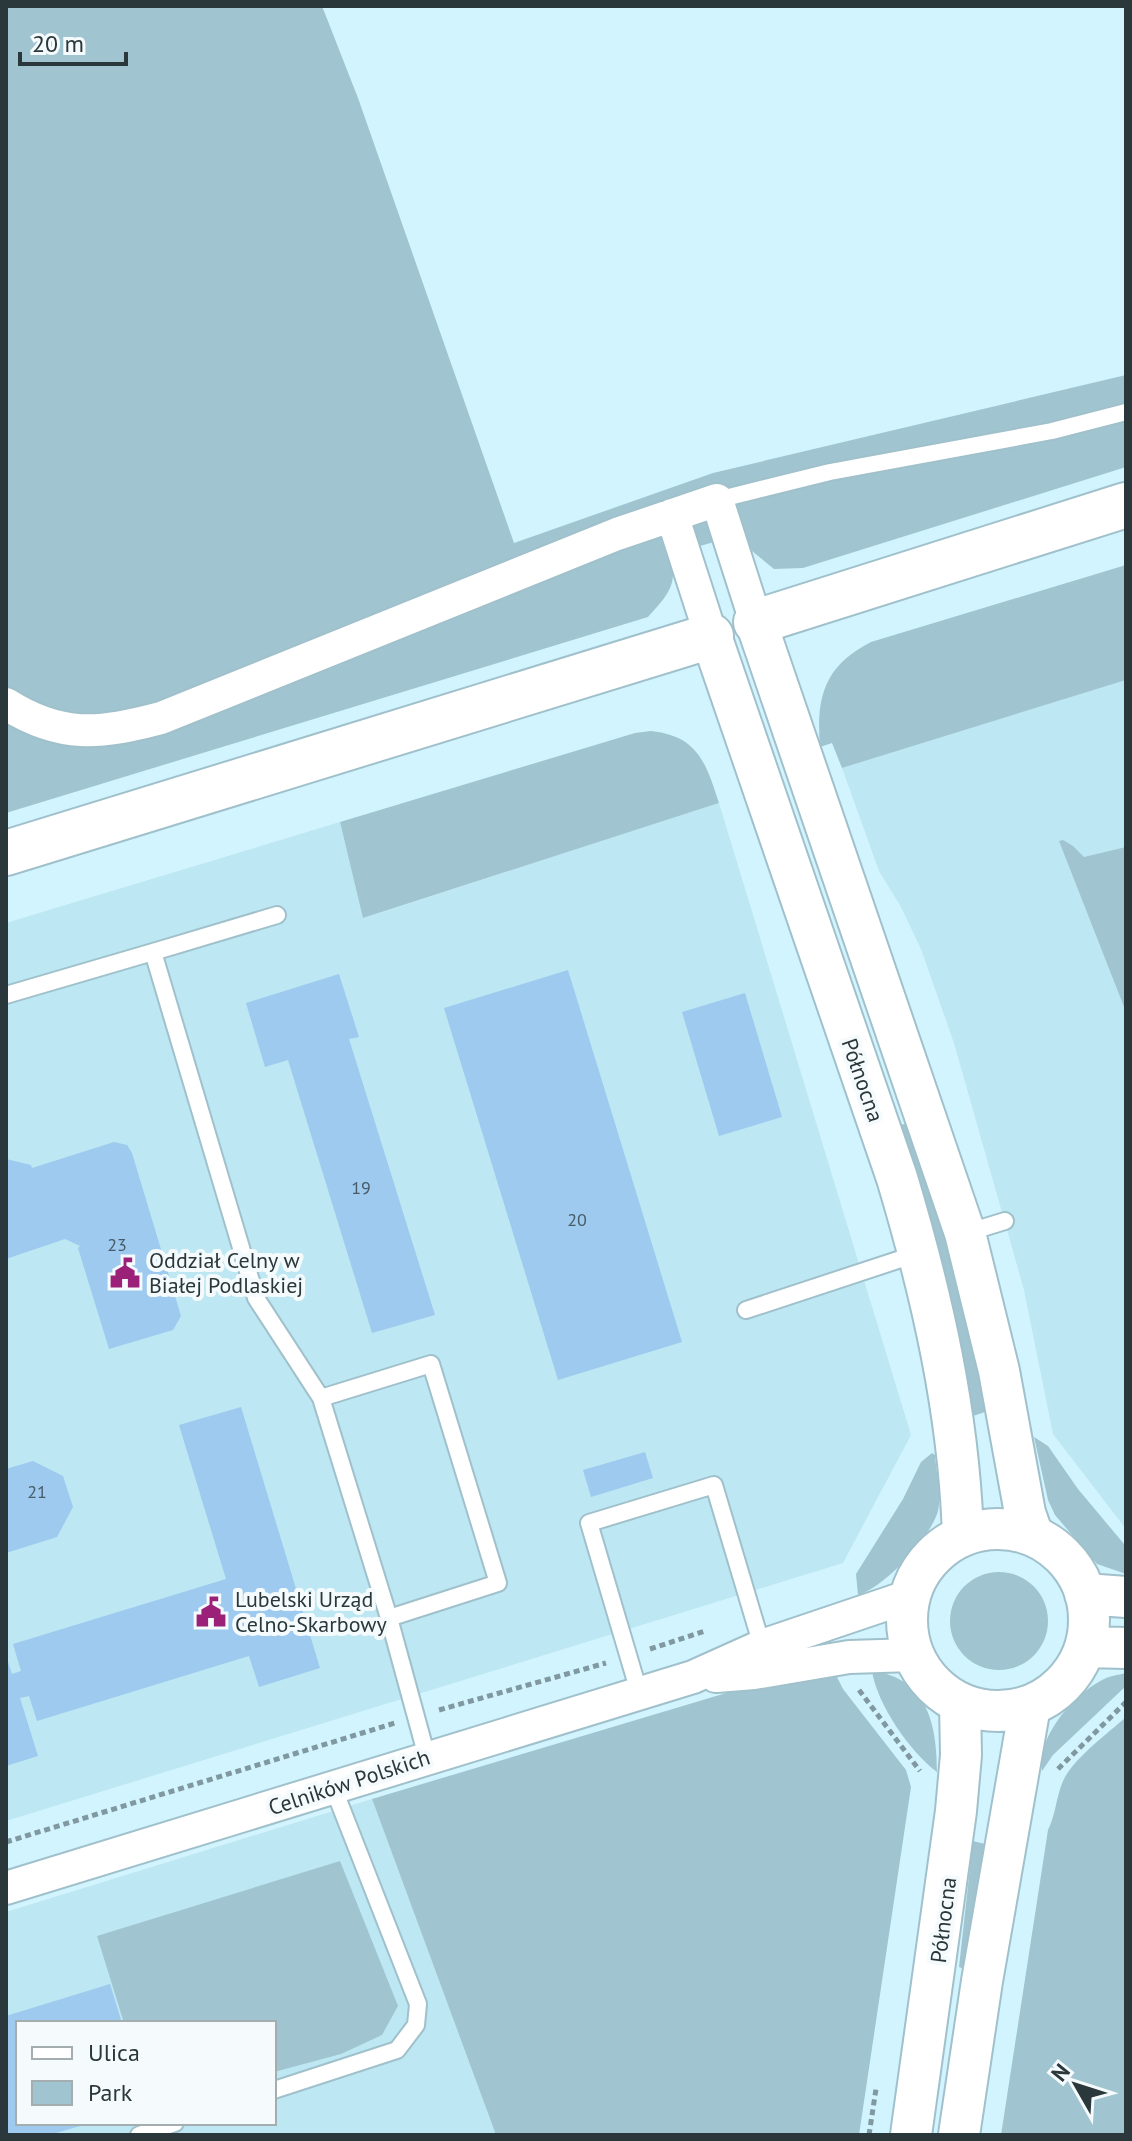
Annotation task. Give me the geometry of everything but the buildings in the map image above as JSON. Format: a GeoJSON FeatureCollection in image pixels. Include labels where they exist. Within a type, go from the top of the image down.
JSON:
{"type":"FeatureCollection","features":[{"type":"Feature","properties":{"kind":"highway"},"geometry":{"type":"LineString","coordinates":[[756,622],[1126,505]]}},
{"type":"Feature","properties":{"kind":"highway"},"geometry":{"type":"LineString","coordinates":[[6,853],[711,636]]}},
{"type":"Feature","properties":{"kind":"street"},"geometry":{"type":"LineString","coordinates":[[6,704],[48,726],[78,732],[107,731],[161,718],[617,534],[717,500],[965,1233],[999,1371],[1025,1513],[1033,1536]]}},
{"type":"Feature","properties":{"kind":"street"},"geometry":{"type":"LineString","coordinates":[[672,515],[711,636]]}},
{"type":"Feature","properties":{"kind":"street","name":"Północna"},"geometry":{"type":"LineString","coordinates":[[711,636],[897,1178],[919,1253],[947,1381],[963,1536]]}},
{"type":"Feature","properties":{"kind":"street"},"geometry":{"type":"LineString","coordinates":[[998,1529],[1033,1536],[1062,1554],[1076,1573],[1089,1615],[1085,1647],[1075,1669],[1060,1687],[1030,1706],[994,1711],[960,1703],[932,1683],[913,1655],[906,1619],[910,1596],[925,1564],[963,1536],[998,1529]]}},
{"type":"Feature","properties":{"kind":"street"},"geometry":{"type":"LineString","coordinates":[[1085,1594],[1126,1597]]}},
{"type":"Feature","properties":{"kind":"street","name":"Celników Polskich"},"geometry":{"type":"LineString","coordinates":[[6,1888],[693,1677],[762,1646],[910,1596]]}},
{"type":"Feature","properties":{"kind":"street"},"geometry":{"type":"LineString","coordinates":[[1085,1647],[1126,1648]]}},
{"type":"Feature","properties":{"kind":"street","name":"Celników Polskich"},"geometry":{"type":"LineString","coordinates":[[693,1677],[754,1673],[849,1657],[913,1655]]}},
{"type":"Feature","properties":{"kind":"street","name":"Północna"},"geometry":{"type":"LineString","coordinates":[[911,2135],[956,1811],[961,1755],[960,1703]]}},
{"type":"Feature","properties":{"kind":"street"},"geometry":{"type":"LineString","coordinates":[[959,2135],[982,1981],[1030,1706]]}},
{"type":"Feature","properties":{"kind":"lane"},"geometry":{"type":"LineString","coordinates":[[717,500],[830,472],[1052,431],[1126,412]]}},
{"type":"Feature","properties":{"kind":"lane"},"geometry":{"type":"LineString","coordinates":[[6,995],[277,915]]}},
{"type":"Feature","properties":{"kind":"lane"},"geometry":{"type":"LineString","coordinates":[[153,952],[256,1298],[321,1398],[389,1618],[427,1757]]}},
{"type":"Feature","properties":{"kind":"lane"},"geometry":{"type":"LineString","coordinates":[[965,1233],[1005,1221]]}},
{"type":"Feature","properties":{"kind":"lane"},"geometry":{"type":"LineString","coordinates":[[746,1310],[919,1253]]}},
{"type":"Feature","properties":{"kind":"lane"},"geometry":{"type":"LineString","coordinates":[[321,1398],[431,1364],[498,1583],[389,1618]]}},
{"type":"Feature","properties":{"kind":"lane"},"geometry":{"type":"LineString","coordinates":[[639,1692],[589,1523],[714,1485],[762,1646]]}},
{"type":"Feature","properties":{"kind":"lane"},"geometry":{"type":"LineString","coordinates":[[276,2089],[397,2050],[416,2025],[418,2004],[333,1787]]}},
{"type":"Feature","properties":{"kind":"lane"},"geometry":{"type":"LineString","coordinates":[[139,2135],[169,2125]]}},
{"type":"Feature","properties":{"kind":"path"},"geometry":{"type":"LineString","coordinates":[[854,1684],[920,1768],[922,1777]]}},
{"type":"Feature","properties":{"kind":"path"},"geometry":{"type":"LineString","coordinates":[[1057,1770],[1126,1702]]}},
{"type":"Feature","properties":{"kind":"path"},"geometry":{"type":"LineString","coordinates":[[869,2135],[876,2088]]}},
{"type":"Feature","properties":{"kind":"shaded area"},"geometry":{"type":"Polygon","coordinates":[[[1126,680],[1126,1529],[1053,1434],[1024,1290],[954,1043],[921,949],[879,871],[842,768],[1126,680]]]}},
{"type":"Feature","properties":{"kind":"shaded area"},"geometry":{"type":"Polygon","coordinates":[[[719,803],[911,1435],[843,1563],[6,1821],[6,923],[340,822],[364,918],[719,803]]]}},
{"type":"Feature","properties":{"kind":"shaded area"},"geometry":{"type":"Polygon","coordinates":[[[372,1799],[496,2135],[6,2135],[6,1912],[372,1799]]]}},
{"type":"Feature","properties":{"kind":"green space"},"geometry":{"type":"Polygon","coordinates":[[[6,6],[322,6],[358,98],[514,543],[713,473],[1126,375],[1126,467],[803,568],[774,569],[752,551],[745,533],[669,555],[673,574],[670,589],[648,617],[6,813],[6,6]]]}},
{"type":"Feature","properties":{"kind":"green space"},"geometry":{"type":"Polygon","coordinates":[[[1126,565],[1126,680],[842,768],[832,743],[820,747],[820,713],[826,685],[833,673],[855,651],[871,642],[1126,565]]]}},
{"type":"Feature","properties":{"kind":"green space"},"geometry":{"type":"Polygon","coordinates":[[[651,731],[667,734],[690,745],[710,776],[719,803],[363,918],[340,822],[635,733],[651,731]]]}},
{"type":"Feature","properties":{"kind":"green space"},"geometry":{"type":"Polygon","coordinates":[[[1063,840],[1084,857],[1126,847],[1126,1012],[1059,841],[1063,840]]]}},
{"type":"Feature","properties":{"kind":"green space"},"geometry":{"type":"Polygon","coordinates":[[[907,1123],[962,1293],[988,1411],[973,1416],[943,1269],[901,1125],[907,1123]]]}},
{"type":"Feature","properties":{"kind":"green space"},"geometry":{"type":"Polygon","coordinates":[[[1034,1437],[1048,1446],[1078,1489],[1124,1544],[1126,1574],[1097,1564],[1055,1515],[1048,1500],[1034,1437]]]}},
{"type":"Feature","properties":{"kind":"green space"},"geometry":{"type":"Polygon","coordinates":[[[932,1453],[935,1455],[939,1497],[934,1522],[893,1572],[858,1595],[856,1574],[903,1499],[921,1462],[932,1453]]]}},
{"type":"Feature","properties":{"kind":"green space"},"geometry":{"type":"Polygon","coordinates":[[[999,1572],[1018,1575],[1034,1586],[1045,1602],[1048,1621],[1045,1640],[1034,1656],[1018,1667],[999,1670],[980,1667],[964,1656],[953,1640],[950,1621],[953,1602],[964,1586],[980,1575],[999,1572]]]}},
{"type":"Feature","properties":{"kind":"green space"},"geometry":{"type":"Polygon","coordinates":[[[872,1671],[891,1675],[906,1683],[926,1707],[935,1738],[937,1772],[896,1726],[880,1698],[872,1671]]]}},
{"type":"Feature","properties":{"kind":"green space"},"geometry":{"type":"Polygon","coordinates":[[[1126,1673],[1126,1686],[1053,1755],[1042,1771],[1045,1745],[1069,1707],[1102,1680],[1126,1673]]]}},
{"type":"Feature","properties":{"kind":"green space"},"geometry":{"type":"Polygon","coordinates":[[[836,1675],[843,1689],[906,1770],[911,1787],[859,2135],[496,2135],[372,1799],[763,1682],[836,1675]]]}},
{"type":"Feature","properties":{"kind":"green space"},"geometry":{"type":"Polygon","coordinates":[[[1126,1717],[1126,2135],[1001,2135],[1048,1830],[1059,1793],[1074,1764],[1126,1717]]]}},
{"type":"Feature","properties":{"kind":"green space"},"geometry":{"type":"Polygon","coordinates":[[[973,1841],[985,1844],[964,1969],[959,1967],[973,1841]]]}},
{"type":"Feature","properties":{"kind":"green space"},"geometry":{"type":"Polygon","coordinates":[[[340,1861],[398,2006],[382,2035],[341,2054],[276,2071],[276,2021],[123,2021],[97,1936],[340,1861]]]}},
{"type":"Feature","properties":{"kind":"place","name":"Oddział Celny w Białej Podlaskiej"},"geometry":{"type":"Point","coordinates":[125,1273]}},
{"type":"Feature","properties":{"kind":"place","name":"Lubelski Urząd Celno-Skarbowy"},"geometry":{"type":"Point","coordinates":[211,1612]}}]}
